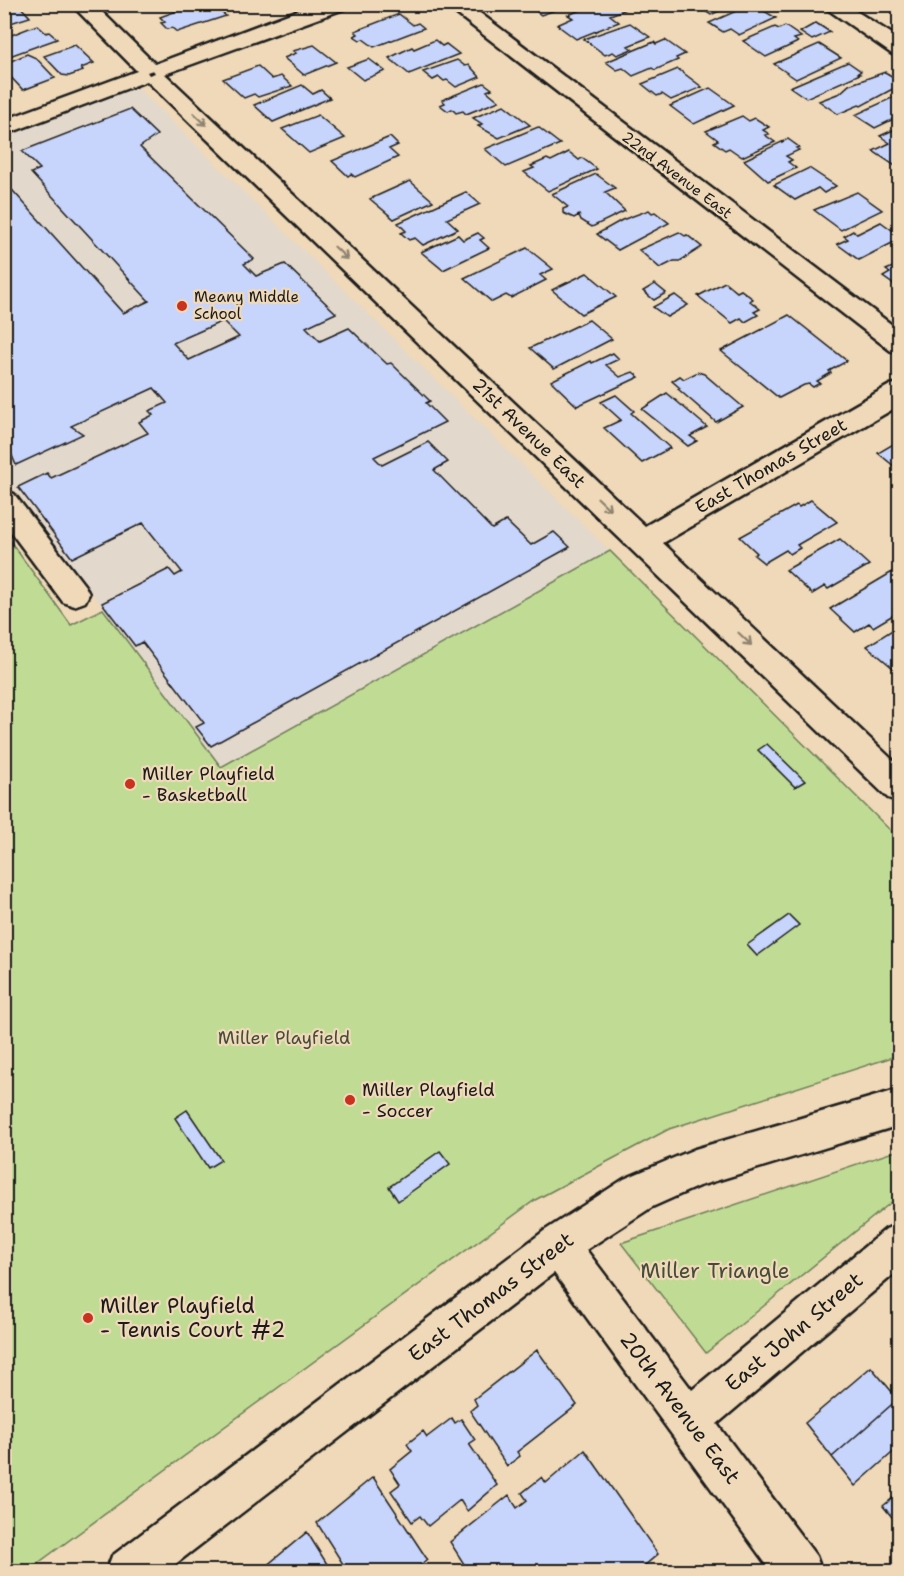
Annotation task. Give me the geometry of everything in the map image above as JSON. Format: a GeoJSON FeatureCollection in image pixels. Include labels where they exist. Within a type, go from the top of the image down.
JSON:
{"type":"FeatureCollection","features":[{"type":"Feature","properties":{"kind":"street","name":"21st Avenue East"},"geometry":{"type":"LineString","coordinates":[[81,4],[900,788]]}},
{"type":"Feature","properties":{"kind":"street"},"geometry":{"type":"LineString","coordinates":[[4,128],[336,4]]}},
{"type":"Feature","properties":{"kind":"street","name":"22nd Avenue East"},"geometry":{"type":"LineString","coordinates":[[454,4],[900,345]]}},
{"type":"Feature","properties":{"kind":"street"},"geometry":{"type":"LineString","coordinates":[[830,4],[900,49]]}},
{"type":"Feature","properties":{"kind":"street","name":"East Thomas Street"},"geometry":{"type":"LineString","coordinates":[[643,541],[900,392]]}},
{"type":"Feature","properties":{"kind":"street"},"geometry":{"type":"LineString","coordinates":[[4,501],[74,594]]}},
{"type":"Feature","properties":{"kind":"street","name":"East Thomas Street"},"geometry":{"type":"LineString","coordinates":[[128,1572],[558,1245],[638,1193],[695,1168],[900,1107]]}},
{"type":"Feature","properties":{"kind":"street","name":"East John Street"},"geometry":{"type":"LineString","coordinates":[[689,1420],[900,1243]]}},
{"type":"Feature","properties":{"kind":"street","name":"20th Avenue East"},"geometry":{"type":"LineString","coordinates":[[558,1245],[800,1572]]}},
{"type":"Feature","properties":{"kind":"shaded area","name":"Meany Middle School"},"geometry":{"type":"Polygon","coordinates":[[[137,87],[610,551],[221,767],[5,476],[5,136],[137,87]]]}},
{"type":"Feature","properties":{"kind":"green space","name":"Miller Playfield"},"geometry":{"type":"Polygon","coordinates":[[[5,534],[71,625],[103,609],[221,767],[610,551],[899,839],[899,1055],[669,1129],[535,1200],[27,1571],[5,1571],[5,534]]]}},
{"type":"Feature","properties":{"kind":"green space","name":"Miller Triangle"},"geometry":{"type":"Polygon","coordinates":[[[899,1150],[899,1196],[706,1353],[621,1243],[899,1150]]]}},
{"type":"Feature","properties":{"kind":"building"},"geometry":{"type":"Polygon","coordinates":[[[18,4],[30,17],[4,25],[4,6],[18,4]]]}},
{"type":"Feature","properties":{"kind":"building"},"geometry":{"type":"Polygon","coordinates":[[[196,4],[211,4],[226,16],[177,32],[172,28],[167,29],[161,23],[165,22],[160,17],[196,4]]]}},
{"type":"Feature","properties":{"kind":"building"},"geometry":{"type":"Polygon","coordinates":[[[527,4],[573,4],[541,15],[527,4]]]}},
{"type":"Feature","properties":{"kind":"building"},"geometry":{"type":"Polygon","coordinates":[[[596,4],[616,4],[624,10],[610,15],[619,22],[576,39],[557,25],[573,18],[568,15],[596,4]]]}},
{"type":"Feature","properties":{"kind":"building"},"geometry":{"type":"Polygon","coordinates":[[[694,4],[733,4],[711,15],[694,4]]]}},
{"type":"Feature","properties":{"kind":"building"},"geometry":{"type":"Polygon","coordinates":[[[752,4],[776,18],[739,35],[730,29],[723,32],[709,23],[752,4]]]}},
{"type":"Feature","properties":{"kind":"building"},"geometry":{"type":"Polygon","coordinates":[[[399,14],[413,25],[418,23],[424,28],[374,47],[354,36],[358,34],[355,31],[399,14]]]}},
{"type":"Feature","properties":{"kind":"building"},"geometry":{"type":"Polygon","coordinates":[[[630,23],[650,37],[628,46],[632,49],[617,55],[613,52],[605,55],[584,39],[630,23]]]}},
{"type":"Feature","properties":{"kind":"building"},"geometry":{"type":"Polygon","coordinates":[[[816,23],[830,32],[812,40],[800,32],[816,23]]]}},
{"type":"Feature","properties":{"kind":"building"},"geometry":{"type":"Polygon","coordinates":[[[37,25],[57,39],[4,58],[4,35],[9,36],[37,25]]]}},
{"type":"Feature","properties":{"kind":"building"},"geometry":{"type":"Polygon","coordinates":[[[785,26],[801,37],[794,39],[798,42],[766,57],[743,41],[775,27],[779,29],[785,26]]]}},
{"type":"Feature","properties":{"kind":"building"},"geometry":{"type":"Polygon","coordinates":[[[435,40],[442,46],[446,44],[459,54],[409,74],[389,58],[412,47],[414,49],[435,40]]]}},
{"type":"Feature","properties":{"kind":"building"},"geometry":{"type":"Polygon","coordinates":[[[665,40],[685,54],[676,58],[678,60],[655,70],[652,68],[633,76],[623,68],[617,70],[606,62],[654,42],[656,44],[665,40]]]}},
{"type":"Feature","properties":{"kind":"building"},"geometry":{"type":"Polygon","coordinates":[[[819,44],[841,58],[796,79],[774,64],[819,44]]]}},
{"type":"Feature","properties":{"kind":"building"},"geometry":{"type":"Polygon","coordinates":[[[75,45],[94,63],[81,68],[83,71],[69,76],[62,75],[44,56],[75,45]]]}},
{"type":"Feature","properties":{"kind":"building"},"geometry":{"type":"Polygon","coordinates":[[[314,45],[336,62],[304,75],[284,58],[296,53],[293,51],[314,45]]]}},
{"type":"Feature","properties":{"kind":"building"},"geometry":{"type":"Polygon","coordinates":[[[27,54],[36,58],[55,78],[23,90],[4,70],[8,69],[4,64],[27,54]]]}},
{"type":"Feature","properties":{"kind":"building"},"geometry":{"type":"Polygon","coordinates":[[[369,59],[385,71],[363,80],[347,67],[369,59]]]}},
{"type":"Feature","properties":{"kind":"building"},"geometry":{"type":"Polygon","coordinates":[[[457,60],[465,66],[469,65],[480,77],[456,87],[439,77],[433,80],[423,72],[457,60]]]}},
{"type":"Feature","properties":{"kind":"building"},"geometry":{"type":"Polygon","coordinates":[[[848,62],[861,71],[858,73],[860,74],[806,98],[790,87],[848,62]]]}},
{"type":"Feature","properties":{"kind":"building"},"geometry":{"type":"Polygon","coordinates":[[[258,66],[272,79],[281,76],[292,86],[258,97],[254,94],[244,98],[223,79],[258,66]]]}},
{"type":"Feature","properties":{"kind":"building"},"geometry":{"type":"Polygon","coordinates":[[[678,69],[702,87],[671,100],[662,94],[657,96],[642,84],[678,69]]]}},
{"type":"Feature","properties":{"kind":"building"},"geometry":{"type":"Polygon","coordinates":[[[885,72],[900,81],[900,85],[861,106],[838,114],[819,101],[840,93],[849,85],[885,72]]]}},
{"type":"Feature","properties":{"kind":"building"},"geometry":{"type":"Polygon","coordinates":[[[484,83],[492,89],[487,91],[499,101],[466,114],[463,111],[456,113],[452,109],[448,111],[440,105],[445,103],[442,100],[484,83]]]}},
{"type":"Feature","properties":{"kind":"building"},"geometry":{"type":"Polygon","coordinates":[[[302,85],[313,94],[321,90],[330,98],[273,122],[254,105],[302,85]]]}},
{"type":"Feature","properties":{"kind":"building"},"geometry":{"type":"Polygon","coordinates":[[[710,88],[734,105],[694,124],[670,106],[710,88]]]}},
{"type":"Feature","properties":{"kind":"building"},"geometry":{"type":"Polygon","coordinates":[[[900,96],[900,116],[875,128],[855,115],[900,96]]]}},
{"type":"Feature","properties":{"kind":"building"},"geometry":{"type":"Polygon","coordinates":[[[504,105],[530,125],[499,138],[478,126],[482,124],[473,118],[504,105]]]}},
{"type":"Feature","properties":{"kind":"building","name":"Meany Middle School"},"geometry":{"type":"Polygon","coordinates":[[[130,109],[157,135],[140,147],[254,259],[244,264],[256,276],[285,264],[336,313],[306,327],[320,341],[349,328],[387,364],[391,363],[430,401],[426,403],[445,422],[374,457],[382,465],[428,442],[448,462],[434,470],[492,529],[506,521],[531,545],[554,532],[570,547],[211,746],[196,727],[204,723],[142,642],[135,646],[102,603],[169,569],[175,576],[182,572],[143,523],[72,558],[18,487],[47,473],[51,478],[148,433],[139,422],[153,415],[149,411],[167,403],[154,388],[71,426],[83,434],[16,465],[4,437],[4,181],[123,313],[149,301],[31,173],[40,169],[22,151],[130,109]],[[223,321],[173,343],[189,360],[239,337],[223,321]]]}},
{"type":"Feature","properties":{"kind":"building"},"geometry":{"type":"Polygon","coordinates":[[[318,115],[345,138],[309,153],[282,129],[318,115]]]}},
{"type":"Feature","properties":{"kind":"building"},"geometry":{"type":"Polygon","coordinates":[[[742,116],[749,121],[755,118],[769,127],[763,130],[769,134],[765,135],[775,142],[742,157],[729,148],[725,150],[714,142],[718,140],[706,131],[742,116]]]}},
{"type":"Feature","properties":{"kind":"building"},"geometry":{"type":"Polygon","coordinates":[[[538,127],[560,144],[506,167],[485,149],[538,127]]]}},
{"type":"Feature","properties":{"kind":"building"},"geometry":{"type":"Polygon","coordinates":[[[900,127],[900,169],[873,151],[890,143],[880,136],[900,127]]]}},
{"type":"Feature","properties":{"kind":"building"},"geometry":{"type":"Polygon","coordinates":[[[390,137],[398,145],[389,149],[398,157],[355,177],[351,174],[348,176],[332,161],[390,137]]]}},
{"type":"Feature","properties":{"kind":"building"},"geometry":{"type":"Polygon","coordinates":[[[788,139],[799,147],[796,148],[799,150],[786,156],[792,160],[788,162],[796,168],[768,181],[744,160],[788,139]]]}},
{"type":"Feature","properties":{"kind":"building"},"geometry":{"type":"Polygon","coordinates":[[[569,152],[597,169],[548,191],[524,172],[534,168],[531,166],[547,159],[551,161],[569,152]]]}},
{"type":"Feature","properties":{"kind":"building"},"geometry":{"type":"Polygon","coordinates":[[[809,168],[836,186],[824,193],[818,188],[795,200],[774,185],[809,168]]]}},
{"type":"Feature","properties":{"kind":"building"},"geometry":{"type":"Polygon","coordinates":[[[596,174],[615,188],[605,192],[625,211],[592,227],[581,220],[579,215],[574,218],[563,213],[563,209],[568,207],[552,194],[596,174]]]}},
{"type":"Feature","properties":{"kind":"building"},"geometry":{"type":"Polygon","coordinates":[[[410,181],[433,201],[394,219],[370,199],[410,181]]]}},
{"type":"Feature","properties":{"kind":"building"},"geometry":{"type":"Polygon","coordinates":[[[466,192],[480,204],[447,219],[458,229],[423,245],[415,238],[409,240],[401,233],[406,231],[398,223],[466,192]]]}},
{"type":"Feature","properties":{"kind":"building"},"geometry":{"type":"Polygon","coordinates":[[[857,192],[882,210],[841,230],[814,210],[857,192]]]}},
{"type":"Feature","properties":{"kind":"building"},"geometry":{"type":"Polygon","coordinates":[[[649,210],[669,223],[618,250],[597,234],[622,220],[649,210]]]}},
{"type":"Feature","properties":{"kind":"building"},"geometry":{"type":"Polygon","coordinates":[[[881,222],[900,236],[900,239],[859,260],[837,244],[848,239],[844,236],[853,231],[857,234],[881,222]]]}},
{"type":"Feature","properties":{"kind":"building"},"geometry":{"type":"Polygon","coordinates":[[[679,232],[687,235],[702,247],[680,261],[674,261],[660,268],[639,250],[679,232]]]}},
{"type":"Feature","properties":{"kind":"building"},"geometry":{"type":"Polygon","coordinates":[[[478,233],[484,238],[480,240],[489,248],[443,270],[421,252],[458,235],[463,240],[478,233]]]}},
{"type":"Feature","properties":{"kind":"building"},"geometry":{"type":"Polygon","coordinates":[[[527,248],[553,269],[540,275],[546,280],[511,298],[506,295],[492,302],[464,278],[527,248]]]}},
{"type":"Feature","properties":{"kind":"building"},"geometry":{"type":"Polygon","coordinates":[[[900,264],[900,289],[883,277],[890,273],[886,270],[900,264]]]}},
{"type":"Feature","properties":{"kind":"building"},"geometry":{"type":"Polygon","coordinates":[[[587,273],[616,297],[581,314],[552,290],[587,273]]]}},
{"type":"Feature","properties":{"kind":"building"},"geometry":{"type":"Polygon","coordinates":[[[725,282],[737,292],[741,290],[753,299],[750,301],[760,309],[754,312],[758,315],[745,322],[741,318],[732,323],[698,296],[725,282]]]}},
{"type":"Feature","properties":{"kind":"building"},"geometry":{"type":"Polygon","coordinates":[[[655,284],[666,293],[654,300],[643,291],[655,284]]]}},
{"type":"Feature","properties":{"kind":"building"},"geometry":{"type":"Polygon","coordinates":[[[675,295],[688,305],[667,317],[653,307],[675,295]]]}},
{"type":"Feature","properties":{"kind":"building"},"geometry":{"type":"Polygon","coordinates":[[[789,315],[847,361],[829,371],[831,373],[817,381],[820,383],[813,387],[809,384],[804,385],[779,398],[721,351],[789,315]]]}},
{"type":"Feature","properties":{"kind":"building"},"geometry":{"type":"Polygon","coordinates":[[[589,320],[612,339],[554,369],[530,348],[589,320]]]}},
{"type":"Feature","properties":{"kind":"building"},"geometry":{"type":"Polygon","coordinates":[[[613,353],[619,359],[606,365],[620,377],[633,372],[639,377],[577,406],[551,381],[591,361],[592,363],[613,353]]]}},
{"type":"Feature","properties":{"kind":"building"},"geometry":{"type":"Polygon","coordinates":[[[698,372],[704,374],[743,407],[716,422],[672,381],[680,376],[684,379],[698,372]]]}},
{"type":"Feature","properties":{"kind":"building"},"geometry":{"type":"Polygon","coordinates":[[[667,393],[707,427],[690,436],[697,441],[688,446],[642,409],[667,393]]]}},
{"type":"Feature","properties":{"kind":"building"},"geometry":{"type":"Polygon","coordinates":[[[616,395],[634,411],[631,413],[670,448],[642,463],[604,428],[621,420],[601,402],[616,395]]]}},
{"type":"Feature","properties":{"kind":"building"},"geometry":{"type":"Polygon","coordinates":[[[900,440],[900,471],[878,453],[900,440]]]}},
{"type":"Feature","properties":{"kind":"building"},"geometry":{"type":"Polygon","coordinates":[[[811,500],[837,522],[797,545],[800,548],[790,554],[786,550],[764,563],[754,555],[757,553],[740,537],[797,505],[799,507],[811,500]]]}},
{"type":"Feature","properties":{"kind":"building"},"geometry":{"type":"Polygon","coordinates":[[[840,539],[869,565],[828,589],[825,586],[812,594],[786,570],[840,539]]]}},
{"type":"Feature","properties":{"kind":"building"},"geometry":{"type":"Polygon","coordinates":[[[894,571],[900,576],[900,611],[873,627],[869,623],[855,632],[830,609],[894,571]]]}},
{"type":"Feature","properties":{"kind":"building"},"geometry":{"type":"Polygon","coordinates":[[[900,625],[900,674],[867,646],[900,625]]]}},
{"type":"Feature","properties":{"kind":"building"},"geometry":{"type":"Polygon","coordinates":[[[767,744],[805,781],[795,787],[758,750],[767,744]]]}},
{"type":"Feature","properties":{"kind":"building"},"geometry":{"type":"Polygon","coordinates":[[[789,915],[799,925],[757,956],[747,945],[789,915]]]}},
{"type":"Feature","properties":{"kind":"building"},"geometry":{"type":"Polygon","coordinates":[[[187,1110],[221,1160],[208,1168],[175,1118],[187,1110]]]}},
{"type":"Feature","properties":{"kind":"building"},"geometry":{"type":"Polygon","coordinates":[[[440,1151],[450,1164],[398,1201],[389,1187],[440,1151]]]}},
{"type":"Feature","properties":{"kind":"building"},"geometry":{"type":"Polygon","coordinates":[[[537,1350],[577,1405],[517,1452],[520,1456],[507,1466],[470,1411],[477,1405],[474,1399],[537,1350]]]}},
{"type":"Feature","properties":{"kind":"building"},"geometry":{"type":"Polygon","coordinates":[[[871,1367],[898,1399],[832,1457],[805,1423],[871,1367]]]}},
{"type":"Feature","properties":{"kind":"building"},"geometry":{"type":"Polygon","coordinates":[[[898,1399],[900,1446],[855,1486],[832,1457],[898,1399]]]}},
{"type":"Feature","properties":{"kind":"building"},"geometry":{"type":"Polygon","coordinates":[[[452,1418],[455,1423],[461,1419],[475,1440],[469,1444],[497,1485],[467,1511],[460,1500],[428,1526],[420,1516],[412,1522],[391,1491],[400,1484],[390,1469],[412,1451],[407,1444],[423,1431],[427,1437],[452,1418]]]}},
{"type":"Feature","properties":{"kind":"building"},"geometry":{"type":"Polygon","coordinates":[[[585,1450],[658,1554],[637,1572],[469,1572],[450,1542],[509,1495],[517,1508],[527,1500],[522,1493],[542,1477],[546,1483],[585,1450]]]}},
{"type":"Feature","properties":{"kind":"building"},"geometry":{"type":"Polygon","coordinates":[[[373,1477],[427,1559],[413,1572],[348,1572],[317,1523],[373,1477]]]}},
{"type":"Feature","properties":{"kind":"building"},"geometry":{"type":"Polygon","coordinates":[[[900,1492],[900,1527],[883,1506],[900,1492]]]}},
{"type":"Feature","properties":{"kind":"building"},"geometry":{"type":"Polygon","coordinates":[[[307,1532],[332,1572],[259,1572],[307,1532]]]}},
{"type":"Feature","properties":{"kind":"place","name":"Meany Middle School"},"geometry":{"type":"Point","coordinates":[182,306]}},
{"type":"Feature","properties":{"kind":"place","name":"Miller Playfield - Basketball"},"geometry":{"type":"Point","coordinates":[130,784]}},
{"type":"Feature","properties":{"kind":"place","name":"Miller Playfield - Soccer"},"geometry":{"type":"Point","coordinates":[350,1100]}},
{"type":"Feature","properties":{"kind":"place","name":"Miller Playfield - Tennis Court #2"},"geometry":{"type":"Point","coordinates":[88,1318]}}]}
